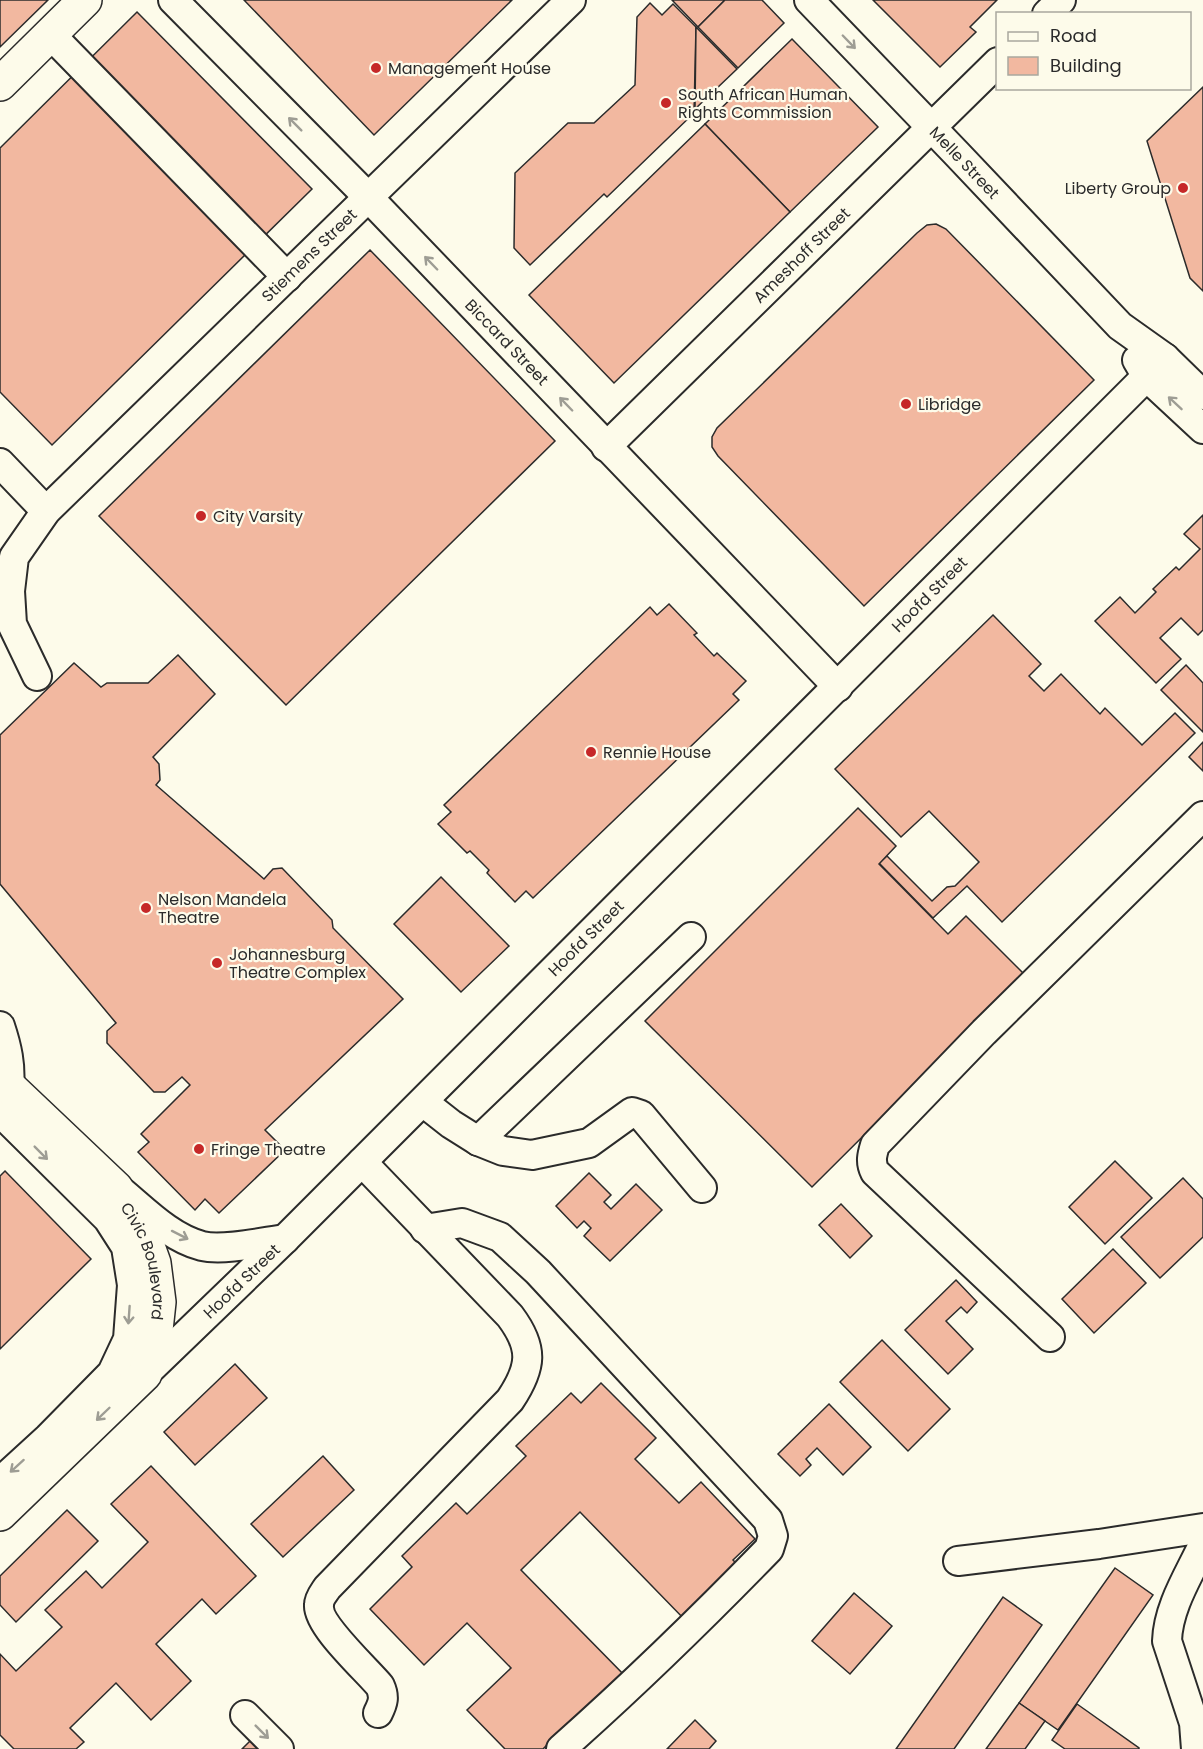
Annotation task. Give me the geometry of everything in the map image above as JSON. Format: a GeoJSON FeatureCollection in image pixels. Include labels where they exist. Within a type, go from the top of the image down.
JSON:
{"type":"FeatureCollection","features":[{"type":"Feature","properties":{"kind":"main road"},"geometry":{"type":"LineString","coordinates":[[0,84],[85,0]]}},
{"type":"Feature","properties":{"kind":"main road","name":"Civic Boulevard"},"geometry":{"type":"LineString","coordinates":[[2,1093],[116,1188],[144,1235],[154,1263],[159,1302],[156,1330],[145,1374]]}},
{"type":"Feature","properties":{"kind":"main road","name":"Hoofd Street"},"geometry":{"type":"LineString","coordinates":[[0,1514],[145,1374]]}},
{"type":"Feature","properties":{"kind":"street","name":"Biccard Street"},"geometry":{"type":"LineString","coordinates":[[173,0],[369,198],[838,687]]}},
{"type":"Feature","properties":{"kind":"street","name":"Stiemens Street"},"geometry":{"type":"LineString","coordinates":[[38,676],[12,624],[10,591],[14,557],[46,511],[571,0]]}},
{"type":"Feature","properties":{"kind":"street","name":"Melle Street"},"geometry":{"type":"LineString","coordinates":[[809,0],[1120,326],[1203,429]]}},
{"type":"Feature","properties":{"kind":"street"},"geometry":{"type":"LineString","coordinates":[[1049,12],[1061,0]]}},
{"type":"Feature","properties":{"kind":"street"},"geometry":{"type":"LineString","coordinates":[[50,34],[287,277]]}},
{"type":"Feature","properties":{"kind":"street","name":"Ameshoff Street"},"geometry":{"type":"LineString","coordinates":[[606,447],[996,65]]}},
{"type":"Feature","properties":{"kind":"street","name":"Melle Street"},"geometry":{"type":"LineString","coordinates":[[1156,368],[1203,394]]}},
{"type":"Feature","properties":{"kind":"street","name":"Hoofd Street"},"geometry":{"type":"LineString","coordinates":[[145,1374],[423,1102],[1156,368]]}},
{"type":"Feature","properties":{"kind":"street"},"geometry":{"type":"LineString","coordinates":[[0,463],[46,511]]}},
{"type":"Feature","properties":{"kind":"street"},"geometry":{"type":"LineString","coordinates":[[1050,1337],[875,1172],[871,1164],[872,1154],[875,1146],[984,1032],[1203,816]]}},
{"type":"Feature","properties":{"kind":"street"},"geometry":{"type":"LineString","coordinates":[[478,1141],[691,937]]}},
{"type":"Feature","properties":{"kind":"street"},"geometry":{"type":"LineString","coordinates":[[0,1026],[9,1052],[10,1071],[2,1093],[108,1220],[126,1247],[132,1285],[128,1339],[112,1373],[48,1438],[0,1482]]}},
{"type":"Feature","properties":{"kind":"street"},"geometry":{"type":"LineString","coordinates":[[423,1102],[478,1141],[503,1151],[532,1155],[589,1143],[632,1112],[641,1115],[702,1188]]}},
{"type":"Feature","properties":{"kind":"street"},"geometry":{"type":"LineString","coordinates":[[362,1162],[510,1316],[522,1332],[528,1353],[526,1368],[519,1387],[510,1400],[327,1588],[320,1600],[318,1607],[325,1624],[380,1686],[383,1703],[378,1713]]}},
{"type":"Feature","properties":{"kind":"street","name":"Civic Boulevard"},"geometry":{"type":"LineString","coordinates":[[116,1188],[168,1229],[203,1246],[219,1247],[285,1239]]}},
{"type":"Feature","properties":{"kind":"street"},"geometry":{"type":"LineString","coordinates":[[425,1228],[462,1223],[500,1237],[538,1272],[708,1454],[768,1520],[773,1536],[769,1549],[709,1611],[561,1749]]}},
{"type":"Feature","properties":{"kind":"street"},"geometry":{"type":"LineString","coordinates":[[958,1561],[1099,1544],[1203,1528]]}},
{"type":"Feature","properties":{"kind":"street"},"geometry":{"type":"LineString","coordinates":[[1196,1749],[1194,1723],[1167,1641],[1167,1628],[1170,1615],[1203,1545]]}},
{"type":"Feature","properties":{"kind":"street"},"geometry":{"type":"LineString","coordinates":[[245,1715],[279,1749]]}},
{"type":"Feature","properties":{"kind":"building"},"geometry":{"type":"Polygon","coordinates":[[[0,0],[48,0],[0,47],[0,0]]]}},
{"type":"Feature","properties":{"kind":"building","name":"Management House"},"geometry":{"type":"Polygon","coordinates":[[[244,0],[512,0],[374,135],[244,0]]]}},
{"type":"Feature","properties":{"kind":"building"},"geometry":{"type":"Polygon","coordinates":[[[672,0],[725,0],[698,27],[672,0]]]}},
{"type":"Feature","properties":{"kind":"building"},"geometry":{"type":"Polygon","coordinates":[[[725,0],[762,0],[784,23],[738,68],[698,27],[725,0]]]}},
{"type":"Feature","properties":{"kind":"building"},"geometry":{"type":"Polygon","coordinates":[[[873,0],[997,0],[970,27],[976,32],[940,67],[873,0]]]}},
{"type":"Feature","properties":{"kind":"building"},"geometry":{"type":"Polygon","coordinates":[[[650,3],[662,15],[673,4],[696,27],[694,113],[607,197],[604,194],[530,265],[514,248],[515,173],[568,123],[594,123],[635,85],[637,17],[650,3]]]}},
{"type":"Feature","properties":{"kind":"building"},"geometry":{"type":"Polygon","coordinates":[[[137,12],[312,189],[52,445],[0,392],[0,148],[137,12]]]}},
{"type":"Feature","properties":{"kind":"building"},"geometry":{"type":"Polygon","coordinates":[[[696,27],[737,69],[695,109],[696,27]]]}},
{"type":"Feature","properties":{"kind":"building"},"geometry":{"type":"Polygon","coordinates":[[[792,39],[878,127],[790,212],[705,124],[792,39]]]}},
{"type":"Feature","properties":{"kind":"building","name":"Liberty Group"},"geometry":{"type":"Polygon","coordinates":[[[1203,87],[1203,291],[1190,278],[1147,141],[1203,87]]]}},
{"type":"Feature","properties":{"kind":"building"},"geometry":{"type":"Polygon","coordinates":[[[705,124],[790,212],[614,383],[529,295],[705,124]]]}},
{"type":"Feature","properties":{"kind":"building","name":"Libridge"},"geometry":{"type":"Polygon","coordinates":[[[936,224],[946,229],[1094,380],[864,606],[718,456],[712,447],[712,437],[717,428],[917,233],[927,225],[936,224]]]}},
{"type":"Feature","properties":{"kind":"building"},"geometry":{"type":"Polygon","coordinates":[[[370,250],[555,441],[286,705],[99,516],[370,250]]]}},
{"type":"Feature","properties":{"kind":"building"},"geometry":{"type":"Polygon","coordinates":[[[1203,515],[1203,630],[1198,635],[1181,618],[1160,638],[1181,659],[1156,683],[1095,621],[1120,597],[1135,613],[1156,592],[1153,589],[1176,567],[1179,570],[1200,549],[1184,534],[1203,515]]]}},
{"type":"Feature","properties":{"kind":"building","name":"Rennie House"},"geometry":{"type":"Polygon","coordinates":[[[669,604],[697,633],[694,635],[714,656],[717,653],[746,681],[733,694],[739,700],[533,898],[526,891],[515,902],[487,873],[489,870],[470,851],[467,853],[438,824],[451,812],[444,805],[650,607],[657,615],[669,604]]]}},
{"type":"Feature","properties":{"kind":"building"},"geometry":{"type":"Polygon","coordinates":[[[993,615],[1041,664],[1029,676],[1044,691],[1061,674],[1100,714],[1105,708],[1142,745],[1175,713],[1195,733],[1002,922],[967,886],[933,918],[879,863],[887,856],[932,901],[947,887],[955,886],[979,862],[929,811],[901,837],[835,769],[993,615]]]}},
{"type":"Feature","properties":{"kind":"building","name":"Johannesburg Theatre Complex"},"geometry":{"type":"Polygon","coordinates":[[[178,655],[215,694],[153,757],[159,764],[160,780],[156,785],[264,879],[273,869],[282,868],[332,920],[333,928],[403,999],[265,1130],[285,1150],[219,1213],[205,1199],[195,1210],[138,1152],[149,1142],[141,1134],[190,1085],[182,1077],[165,1092],[154,1092],[107,1043],[107,1031],[116,1023],[0,884],[0,735],[74,663],[101,687],[107,683],[148,683],[178,655]]]}},
{"type":"Feature","properties":{"kind":"building"},"geometry":{"type":"Polygon","coordinates":[[[1186,665],[1203,683],[1203,732],[1161,690],[1186,665]]]}},
{"type":"Feature","properties":{"kind":"building"},"geometry":{"type":"Polygon","coordinates":[[[1203,742],[1203,771],[1189,757],[1203,742]]]}},
{"type":"Feature","properties":{"kind":"building"},"geometry":{"type":"Polygon","coordinates":[[[858,808],[896,846],[879,864],[948,934],[966,916],[1025,975],[812,1187],[645,1021],[858,808]]]}},
{"type":"Feature","properties":{"kind":"building"},"geometry":{"type":"Polygon","coordinates":[[[441,877],[509,946],[461,992],[394,924],[441,877]]]}},
{"type":"Feature","properties":{"kind":"building"},"geometry":{"type":"Polygon","coordinates":[[[1115,1161],[1152,1198],[1105,1244],[1069,1207],[1115,1161]]]}},
{"type":"Feature","properties":{"kind":"building"},"geometry":{"type":"Polygon","coordinates":[[[5,1171],[91,1259],[0,1349],[0,1176],[5,1171]]]}},
{"type":"Feature","properties":{"kind":"building"},"geometry":{"type":"Polygon","coordinates":[[[589,1173],[611,1195],[604,1202],[611,1209],[636,1184],[662,1210],[610,1261],[584,1236],[591,1228],[584,1221],[577,1228],[556,1206],[589,1173]]]}},
{"type":"Feature","properties":{"kind":"building"},"geometry":{"type":"Polygon","coordinates":[[[1183,1178],[1203,1199],[1203,1237],[1160,1278],[1121,1237],[1183,1178]]]}},
{"type":"Feature","properties":{"kind":"building"},"geometry":{"type":"Polygon","coordinates":[[[841,1204],[872,1236],[850,1258],[819,1225],[841,1204]]]}},
{"type":"Feature","properties":{"kind":"building"},"geometry":{"type":"Polygon","coordinates":[[[1113,1249],[1146,1283],[1094,1333],[1062,1299],[1113,1249]]]}},
{"type":"Feature","properties":{"kind":"building"},"geometry":{"type":"Polygon","coordinates":[[[956,1280],[977,1302],[967,1313],[961,1307],[946,1321],[973,1349],[948,1374],[905,1330],[956,1280]]]}},
{"type":"Feature","properties":{"kind":"building"},"geometry":{"type":"Polygon","coordinates":[[[882,1340],[950,1409],[908,1451],[840,1382],[882,1340]]]}},
{"type":"Feature","properties":{"kind":"building"},"geometry":{"type":"Polygon","coordinates":[[[235,1364],[267,1398],[195,1465],[164,1432],[235,1364]]]}},
{"type":"Feature","properties":{"kind":"building"},"geometry":{"type":"Polygon","coordinates":[[[601,1383],[656,1438],[635,1459],[679,1503],[701,1482],[755,1539],[733,1560],[742,1569],[687,1622],[580,1512],[521,1570],[628,1679],[567,1725],[543,1749],[505,1749],[467,1710],[511,1668],[467,1623],[424,1665],[370,1609],[412,1567],[402,1556],[456,1503],[467,1514],[526,1456],[516,1446],[571,1393],[581,1403],[601,1383]]]}},
{"type":"Feature","properties":{"kind":"building"},"geometry":{"type":"Polygon","coordinates":[[[829,1404],[871,1447],[843,1475],[817,1448],[806,1459],[811,1465],[800,1476],[778,1454],[829,1404]]]}},
{"type":"Feature","properties":{"kind":"building"},"geometry":{"type":"Polygon","coordinates":[[[323,1456],[354,1490],[283,1557],[251,1524],[323,1456]]]}},
{"type":"Feature","properties":{"kind":"building"},"geometry":{"type":"Polygon","coordinates":[[[151,1466],[256,1576],[216,1614],[202,1599],[156,1644],[191,1681],[151,1720],[116,1683],[70,1728],[84,1742],[76,1749],[14,1749],[0,1735],[0,1654],[16,1671],[62,1627],[45,1610],[86,1571],[102,1588],[148,1542],[111,1504],[151,1466]]]}},
{"type":"Feature","properties":{"kind":"building"},"geometry":{"type":"Polygon","coordinates":[[[67,1510],[98,1541],[16,1622],[0,1605],[0,1576],[67,1510]]]}},
{"type":"Feature","properties":{"kind":"building"},"geometry":{"type":"Polygon","coordinates":[[[1115,1568],[1153,1595],[1058,1730],[1019,1703],[1115,1568]]]}},
{"type":"Feature","properties":{"kind":"building"},"geometry":{"type":"Polygon","coordinates":[[[854,1593],[892,1626],[850,1674],[812,1641],[854,1593]]]}},
{"type":"Feature","properties":{"kind":"building"},"geometry":{"type":"Polygon","coordinates":[[[1003,1597],[1042,1625],[954,1749],[896,1749],[1003,1597]]]}},
{"type":"Feature","properties":{"kind":"building"},"geometry":{"type":"Polygon","coordinates":[[[1019,1703],[1045,1721],[1025,1749],[986,1749],[1019,1703]]]}},
{"type":"Feature","properties":{"kind":"building"},"geometry":{"type":"Polygon","coordinates":[[[1077,1704],[1139,1749],[1065,1749],[1052,1740],[1077,1704]]]}},
{"type":"Feature","properties":{"kind":"building"},"geometry":{"type":"Polygon","coordinates":[[[695,1720],[716,1741],[709,1749],[667,1749],[695,1720]]]}},
{"type":"Feature","properties":{"kind":"building"},"geometry":{"type":"Polygon","coordinates":[[[250,1741],[258,1749],[242,1749],[250,1741]]]}},
{"type":"Feature","properties":{"kind":"place","name":"Management House"},"geometry":{"type":"Point","coordinates":[376,68]}},
{"type":"Feature","properties":{"kind":"place","name":"South African Human Rights Commission"},"geometry":{"type":"Point","coordinates":[666,103]}},
{"type":"Feature","properties":{"kind":"place","name":"Liberty Group"},"geometry":{"type":"Point","coordinates":[1183,188]}},
{"type":"Feature","properties":{"kind":"place","name":"Libridge"},"geometry":{"type":"Point","coordinates":[906,404]}},
{"type":"Feature","properties":{"kind":"place","name":"City Varsity"},"geometry":{"type":"Point","coordinates":[201,516]}},
{"type":"Feature","properties":{"kind":"place","name":"Rennie House"},"geometry":{"type":"Point","coordinates":[591,752]}},
{"type":"Feature","properties":{"kind":"place","name":"Nelson Mandela Theatre"},"geometry":{"type":"Point","coordinates":[146,908]}},
{"type":"Feature","properties":{"kind":"place","name":"Johannesburg Theatre Complex"},"geometry":{"type":"Point","coordinates":[217,963]}},
{"type":"Feature","properties":{"kind":"place","name":"Fringe Theatre"},"geometry":{"type":"Point","coordinates":[199,1149]}}]}
